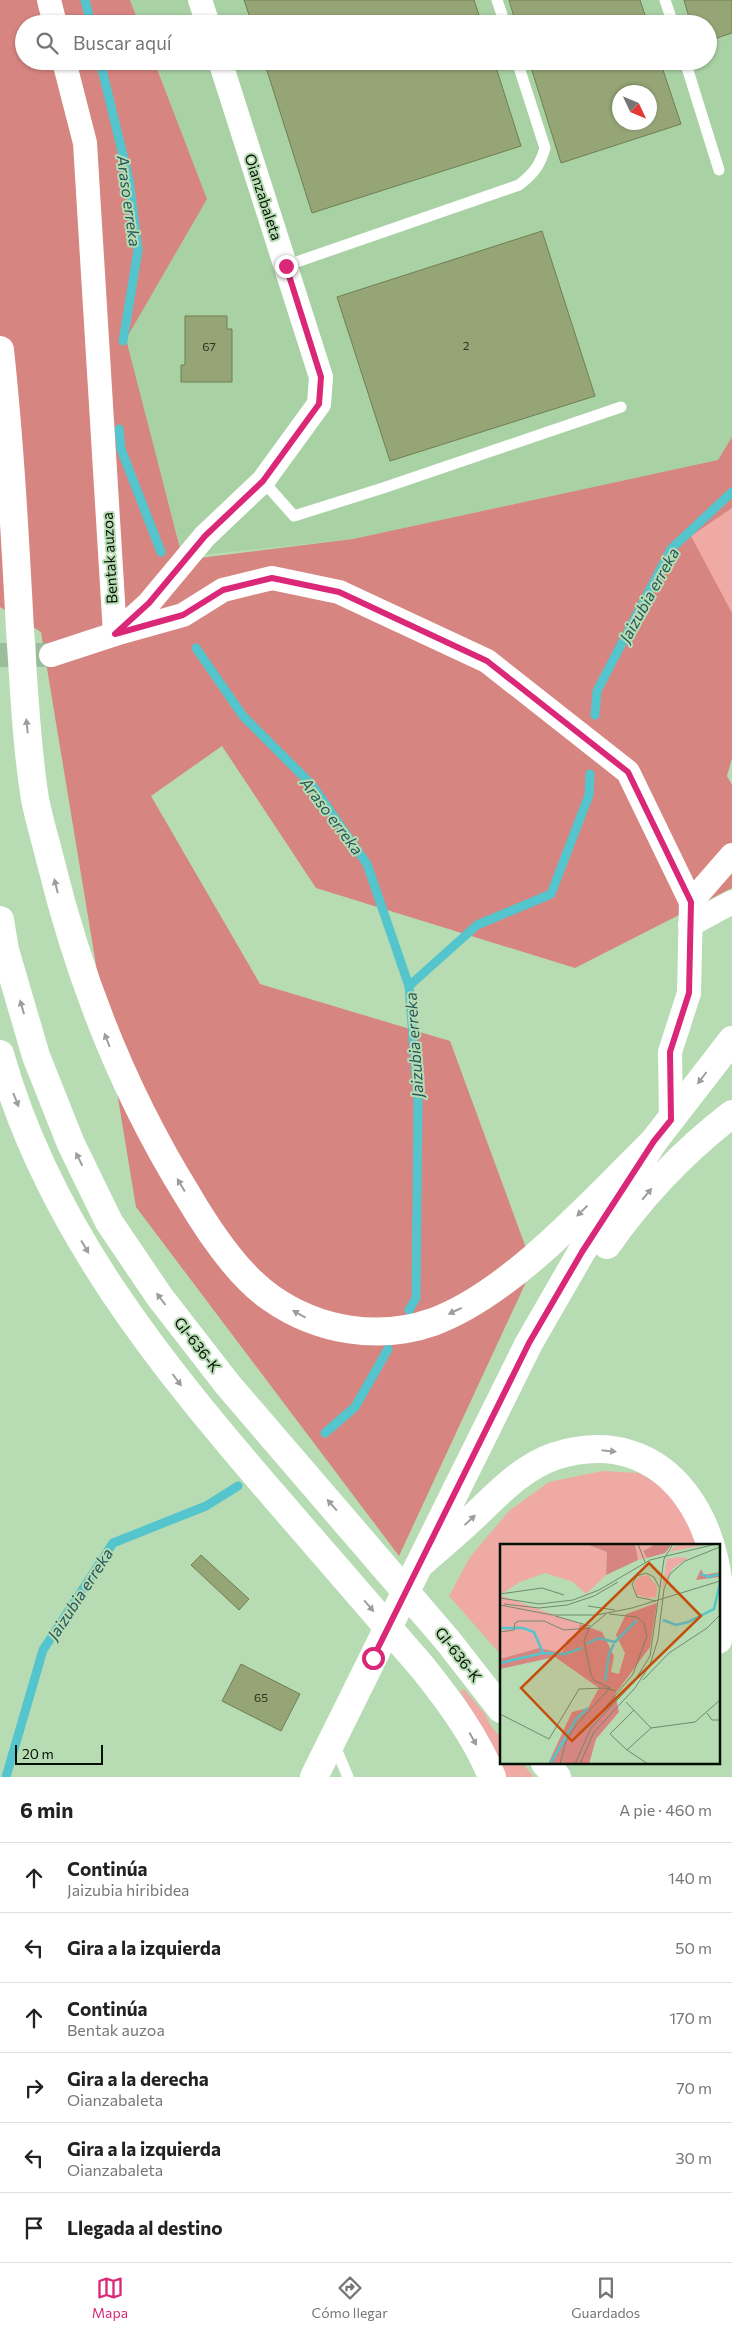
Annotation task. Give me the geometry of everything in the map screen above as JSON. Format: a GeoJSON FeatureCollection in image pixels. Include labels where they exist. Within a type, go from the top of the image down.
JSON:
{"type":"FeatureCollection","features":[{"type":"Feature","properties":{"kind":"main road"},"geometry":{"type":"LineString","coordinates":[[0,350],[10,460],[26,715],[35,800],[59,898],[90,995],[125,1081],[148,1129],[179,1183],[206,1226],[233,1262],[270,1298],[305,1318],[348,1331],[389,1332],[432,1322],[474,1302],[517,1271],[560,1233],[654,1141]]}},
{"type":"Feature","properties":{"kind":"main road","name":"GI-636-K"},"geometry":{"type":"LineString","coordinates":[[0,920],[5,950],[36,1056],[71,1144],[110,1222],[159,1296],[228,1385],[448,1641],[500,1709]]}},
{"type":"Feature","properties":{"kind":"main road"},"geometry":{"type":"LineString","coordinates":[[314,1777],[476,1454],[529,1343],[582,1252],[654,1141],[732,1040]]}},
{"type":"Feature","properties":{"kind":"main road"},"geometry":{"type":"LineString","coordinates":[[0,1054],[6,1077],[40,1162],[82,1244],[131,1320],[199,1410],[338,1569],[450,1703],[473,1737],[492,1777]]}},
{"type":"Feature","properties":{"kind":"main road"},"geometry":{"type":"LineString","coordinates":[[476,1454],[539,1348],[622,1224],[680,1158],[732,1114]]}},
{"type":"Feature","properties":{"kind":"main road"},"geometry":{"type":"LineString","coordinates":[[420,1564],[513,1479],[533,1466],[555,1456],[578,1451],[603,1450],[627,1453],[650,1460],[671,1472],[690,1487],[706,1505],[718,1526],[727,1549],[731,1573],[726,1621],[720,1635]]}},
{"type":"Feature","properties":{"kind":"main road"},"geometry":{"type":"LineString","coordinates":[[448,1641],[500,1681]]}},
{"type":"Feature","properties":{"kind":"main road"},"geometry":{"type":"LineString","coordinates":[[546,1764],[557,1777]]}},
{"type":"Feature","properties":{"kind":"street"},"geometry":{"type":"LineString","coordinates":[[49,0],[53,15]]}},
{"type":"Feature","properties":{"kind":"street"},"geometry":{"type":"LineString","coordinates":[[200,0],[205,15]]}},
{"type":"Feature","properties":{"kind":"street","name":"Bentak auzoa"},"geometry":{"type":"LineString","coordinates":[[66,70],[85,143],[115,634]]}},
{"type":"Feature","properties":{"kind":"street","name":"Oianzabaleta"},"geometry":{"type":"LineString","coordinates":[[51,654],[115,634],[149,603],[205,536],[263,481],[319,404],[321,377],[223,70]]}},
{"type":"Feature","properties":{"kind":"street"},"geometry":{"type":"LineString","coordinates":[[115,634],[183,615],[223,590],[272,578],[339,592],[487,661],[628,772],[691,902],[689,993],[670,1052],[671,1120]]}},
{"type":"Feature","properties":{"kind":"street"},"geometry":{"type":"LineString","coordinates":[[691,902],[732,855]]}},
{"type":"Feature","properties":{"kind":"street"},"geometry":{"type":"LineString","coordinates":[[690,925],[732,902]]}},
{"type":"Feature","properties":{"kind":"lane"},"geometry":{"type":"LineString","coordinates":[[497,0],[502,15]]}},
{"type":"Feature","properties":{"kind":"lane"},"geometry":{"type":"LineString","coordinates":[[665,0],[670,15]]}},
{"type":"Feature","properties":{"kind":"lane"},"geometry":{"type":"LineString","coordinates":[[286,266],[519,185],[535,172],[542,162],[545,148],[520,70]]}},
{"type":"Feature","properties":{"kind":"lane"},"geometry":{"type":"LineString","coordinates":[[688,70],[719,170]]}},
{"type":"Feature","properties":{"kind":"lane"},"geometry":{"type":"LineString","coordinates":[[263,481],[294,516],[383,488],[621,407]]}},
{"type":"Feature","properties":{"kind":"lane"},"geometry":{"type":"LineString","coordinates":[[333,1740],[348,1777]]}},
{"type":"Feature","properties":{"kind":"shaded area"},"geometry":{"type":"Polygon","coordinates":[[[0,0],[130,0],[136,15],[15,15],[15,70],[157,70],[207,199],[126,339],[183,560],[353,539],[718,460],[732,437],[732,508],[691,536],[732,613],[732,758],[727,776],[732,785],[732,888],[575,968],[316,888],[222,746],[151,796],[260,984],[450,1041],[533,1267],[399,1556],[136,1207],[41,632],[0,607],[0,0]]]}},
{"type":"Feature","properties":{"kind":"shaded area"},"geometry":{"type":"Polygon","coordinates":[[[130,0],[732,0],[732,437],[718,460],[353,539],[183,557],[124,340],[207,199],[157,70],[717,70],[717,15],[136,15],[130,0]]]}},
{"type":"Feature","properties":{"kind":"shaded area"},"geometry":{"type":"Polygon","coordinates":[[[732,508],[732,613],[690,536],[732,508]]]}},
{"type":"Feature","properties":{"kind":"shaded area"},"geometry":{"type":"Polygon","coordinates":[[[602,1471],[639,1473],[671,1492],[703,1544],[500,1544],[500,1654],[449,1596],[470,1557],[509,1511],[549,1482],[602,1471]]]}},
{"type":"Feature","properties":{"kind":"shaded area"},"geometry":{"type":"Polygon","coordinates":[[[464,1689],[485,1714],[491,1726],[500,1737],[500,1764],[523,1764],[534,1777],[506,1777],[486,1735],[460,1691],[464,1689]]]}},
{"type":"Feature","properties":{"kind":"building"},"geometry":{"type":"Polygon","coordinates":[[[244,0],[474,0],[479,15],[249,15],[244,0]]]}},
{"type":"Feature","properties":{"kind":"building"},"geometry":{"type":"Polygon","coordinates":[[[509,0],[640,0],[645,15],[513,15],[509,0]]]}},
{"type":"Feature","properties":{"kind":"building"},"geometry":{"type":"Polygon","coordinates":[[[684,0],[732,0],[732,33],[717,38],[717,15],[688,15],[684,0]]]}},
{"type":"Feature","properties":{"kind":"building"},"geometry":{"type":"Polygon","coordinates":[[[267,70],[497,70],[521,146],[312,213],[267,70]]]}},
{"type":"Feature","properties":{"kind":"building"},"geometry":{"type":"Polygon","coordinates":[[[532,70],[663,70],[681,124],[561,163],[532,70]]]}},
{"type":"Feature","properties":{"kind":"building"},"geometry":{"type":"Polygon","coordinates":[[[542,231],[595,396],[390,461],[337,297],[542,231]]]}},
{"type":"Feature","properties":{"kind":"building"},"geometry":{"type":"Polygon","coordinates":[[[185,316],[227,316],[227,329],[232,329],[232,382],[181,382],[181,365],[185,365],[185,316]]]}},
{"type":"Feature","properties":{"kind":"building"},"geometry":{"type":"Polygon","coordinates":[[[201,1555],[249,1599],[239,1610],[191,1565],[201,1555]]]}},
{"type":"Feature","properties":{"kind":"building"},"geometry":{"type":"Polygon","coordinates":[[[241,1664],[300,1694],[281,1731],[222,1701],[241,1664]]]}},
{"type":"Feature","properties":{"kind":"waterway","name":"Araso erreka"},"geometry":{"type":"LineString","coordinates":[[85,0],[89,15]]}},
{"type":"Feature","properties":{"kind":"waterway","name":"Araso erreka"},"geometry":{"type":"LineString","coordinates":[[102,70],[129,180],[138,250],[123,341]]}},
{"type":"Feature","properties":{"kind":"waterway","name":"Araso erreka"},"geometry":{"type":"LineString","coordinates":[[119,429],[121,449],[161,552]]}},
{"type":"Feature","properties":{"kind":"waterway","name":"Jaizubia erreka"},"geometry":{"type":"LineString","coordinates":[[595,715],[597,691],[671,549],[732,492]]}},
{"type":"Feature","properties":{"kind":"waterway","name":"Araso erreka"},"geometry":{"type":"LineString","coordinates":[[196,648],[243,716],[312,785],[367,864],[409,986]]}},
{"type":"Feature","properties":{"kind":"waterway","name":"Jaizubia erreka"},"geometry":{"type":"LineString","coordinates":[[409,1310],[416,1298],[418,1101],[409,986],[477,925],[551,894],[589,795],[590,774]]}},
{"type":"Feature","properties":{"kind":"waterway","name":"Jaizubia erreka"},"geometry":{"type":"LineString","coordinates":[[325,1433],[355,1407],[388,1349]]}},
{"type":"Feature","properties":{"kind":"waterway","name":"Jaizubia erreka"},"geometry":{"type":"LineString","coordinates":[[6,1777],[43,1650],[113,1543],[206,1506],[238,1486]]}},
{"type":"Feature","properties":{"kind":"tunnel"},"geometry":{"type":"LineString","coordinates":[[0,655],[51,655]]}},
{"type":"Feature","properties":{"kind":"route"},"geometry":{"type":"LineString","coordinates":[[286,266],[321,377],[319,404],[263,481],[205,536],[149,603],[115,634],[183,615],[223,590],[272,578],[339,592],[487,661],[628,772],[691,902],[689,993],[670,1052],[671,1120],[654,1141],[582,1252],[529,1343],[476,1454],[373,1658]]}}]}
